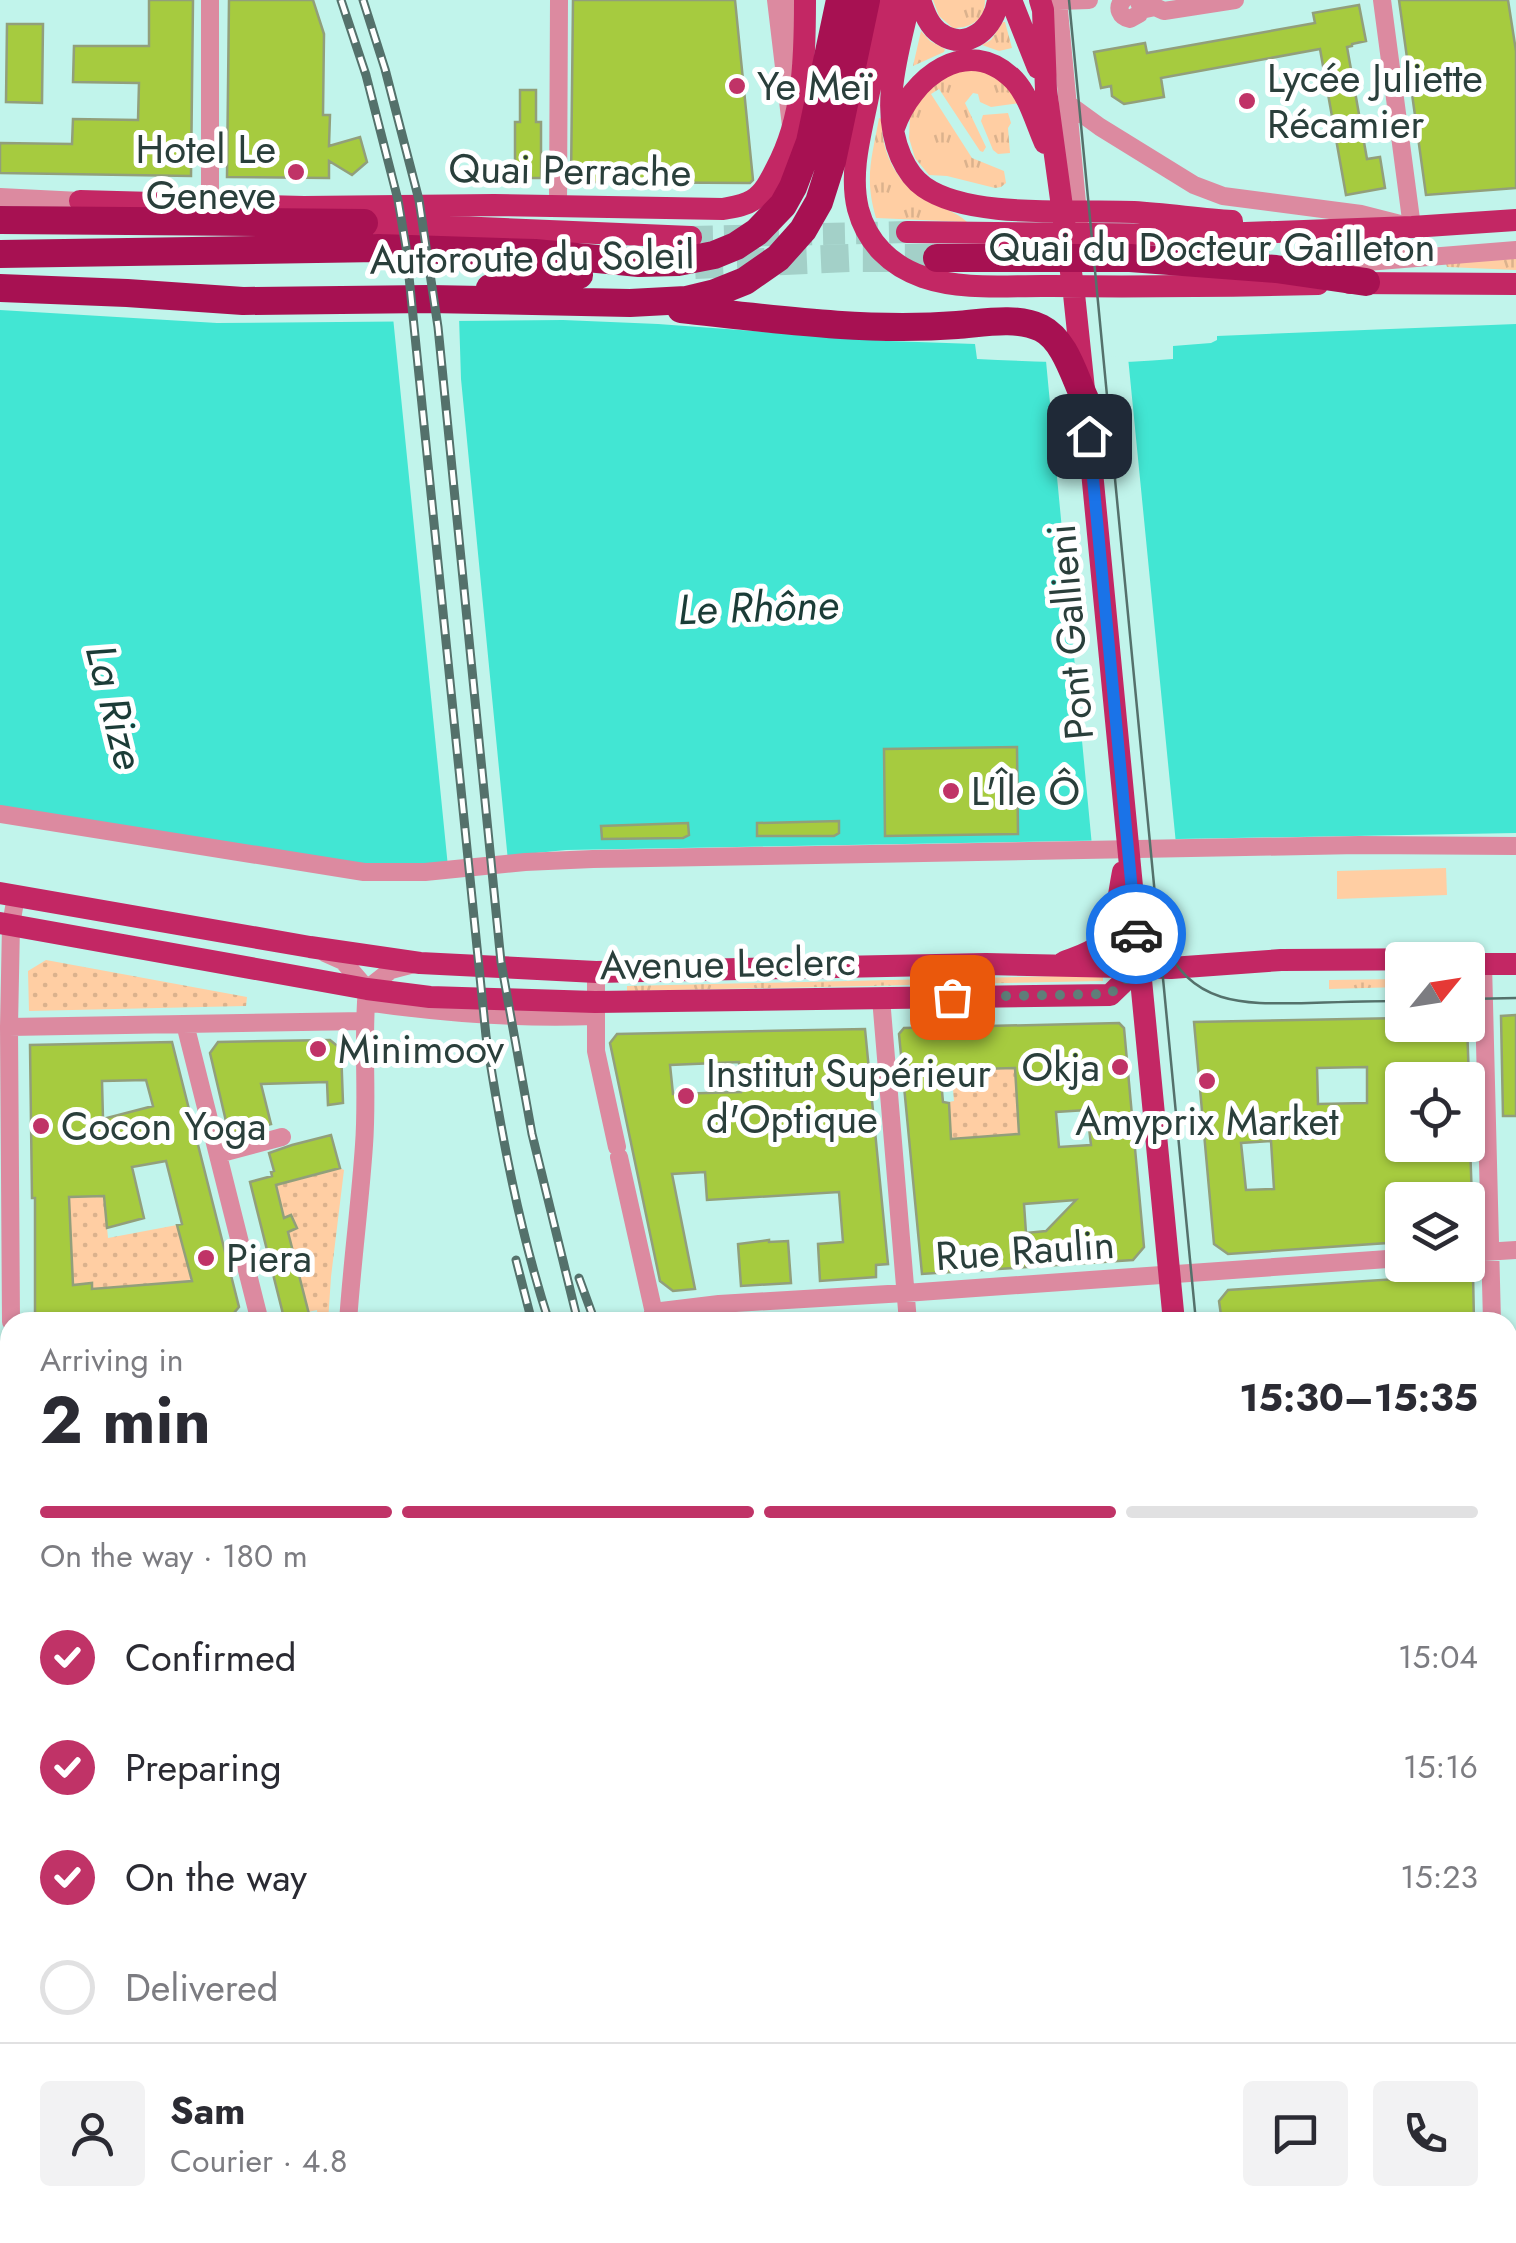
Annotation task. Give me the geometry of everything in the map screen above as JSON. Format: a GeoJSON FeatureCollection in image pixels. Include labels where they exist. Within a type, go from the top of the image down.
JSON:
{"type":"FeatureCollection","features":[{"type":"Feature","properties":{"kind":"highway","name":"Autoroute du Soleil"},"geometry":{"type":"LineString","coordinates":[[0,254],[379,248],[534,253],[639,263],[688,261],[714,255],[757,232],[783,205],[793,187],[810,142],[840,0]]}},
{"type":"Feature","properties":{"kind":"highway","name":"Autoroute du Soleil"},"geometry":{"type":"LineString","coordinates":[[0,288],[243,301],[430,299],[630,304],[669,302],[733,287],[786,252],[819,202],[866,0]]}},
{"type":"Feature","properties":{"kind":"highway"},"geometry":{"type":"LineString","coordinates":[[0,211],[80,201]]}},
{"type":"Feature","properties":{"kind":"highway"},"geometry":{"type":"LineString","coordinates":[[0,220],[364,223]]}},
{"type":"Feature","properties":{"kind":"highway"},"geometry":{"type":"LineString","coordinates":[[938,258],[1130,258],[1276,269],[1366,282]]}},
{"type":"Feature","properties":{"kind":"highway"},"geometry":{"type":"LineString","coordinates":[[430,299],[579,275]]}},
{"type":"Feature","properties":{"kind":"highway"},"geometry":{"type":"LineString","coordinates":[[630,304],[876,328],[1015,322],[1064,335],[1063,353],[1085,399]]}},
{"type":"Feature","properties":{"kind":"main road","name":"Quai Perrache"},"geometry":{"type":"LineString","coordinates":[[80,201],[304,207],[743,206],[766,187],[792,132],[802,84],[805,0]]}},
{"type":"Feature","properties":{"kind":"main road","name":"Quai du Docteur Gailleton"},"geometry":{"type":"LineString","coordinates":[[888,0],[854,181],[861,219],[881,251],[910,272],[937,281],[982,286],[1516,284]]}},
{"type":"Feature","properties":{"kind":"main road"},"geometry":{"type":"LineString","coordinates":[[910,0],[892,87],[893,129],[900,155],[924,187],[975,206],[1136,212],[1295,231]]}},
{"type":"Feature","properties":{"kind":"main road"},"geometry":{"type":"LineString","coordinates":[[920,0],[935,29],[946,37],[962,40],[987,27],[998,0]]}},
{"type":"Feature","properties":{"kind":"main road"},"geometry":{"type":"LineString","coordinates":[[1011,0],[1046,90]]}},
{"type":"Feature","properties":{"kind":"main road"},"geometry":{"type":"LineString","coordinates":[[1040,0],[1056,170]]}},
{"type":"Feature","properties":{"kind":"main road"},"geometry":{"type":"LineString","coordinates":[[893,129],[905,103],[927,76],[959,62],[982,62],[1002,71],[1017,84],[1068,195],[1074,294],[1064,335]]}},
{"type":"Feature","properties":{"kind":"main road","name":"Quai Perrache"},"geometry":{"type":"LineString","coordinates":[[304,207],[364,223],[691,237]]}},
{"type":"Feature","properties":{"kind":"main road","name":"Quai du Docteur Gailleton"},"geometry":{"type":"LineString","coordinates":[[1295,231],[1516,220]]}},
{"type":"Feature","properties":{"kind":"main road"},"geometry":{"type":"LineString","coordinates":[[907,232],[1190,235],[1295,231]]}},
{"type":"Feature","properties":{"kind":"main road","name":"Pont Gallieni"},"geometry":{"type":"LineString","coordinates":[[1085,399],[1128,850],[1125,904],[1136,928],[1173,1312]]}},
{"type":"Feature","properties":{"kind":"main road","name":"Avenue Leclerc"},"geometry":{"type":"LineString","coordinates":[[8,895],[420,962],[596,972],[1061,964],[1139,967]]}},
{"type":"Feature","properties":{"kind":"main road"},"geometry":{"type":"LineString","coordinates":[[1061,964],[1102,943],[1125,904]]}},
{"type":"Feature","properties":{"kind":"main road","name":"Avenue Leclerc"},"geometry":{"type":"LineString","coordinates":[[5,924],[366,1004],[430,997],[595,1009],[1110,994],[1139,967]]}},
{"type":"Feature","properties":{"kind":"main road"},"geometry":{"type":"LineString","coordinates":[[1136,928],[1144,945],[1154,953],[1230,950],[1282,960]]}},
{"type":"Feature","properties":{"kind":"main road"},"geometry":{"type":"LineString","coordinates":[[1139,967],[1385,959]]}},
{"type":"Feature","properties":{"kind":"main road"},"geometry":{"type":"LineString","coordinates":[[1485,964],[1516,964]]}},
{"type":"Feature","properties":{"kind":"street"},"geometry":{"type":"LineString","coordinates":[[210,0],[210,204]]}},
{"type":"Feature","properties":{"kind":"street"},"geometry":{"type":"LineString","coordinates":[[558,206],[559,0]]}},
{"type":"Feature","properties":{"kind":"street"},"geometry":{"type":"LineString","coordinates":[[776,0],[792,132]]}},
{"type":"Feature","properties":{"kind":"street"},"geometry":{"type":"LineString","coordinates":[[790,0],[792,132]]}},
{"type":"Feature","properties":{"kind":"street"},"geometry":{"type":"LineString","coordinates":[[1068,195],[1067,102],[1058,1],[1088,0]]}},
{"type":"Feature","properties":{"kind":"street"},"geometry":{"type":"LineString","coordinates":[[1123,0],[1120,11],[1124,17],[1134,18],[1139,5],[1164,11],[1235,0]]}},
{"type":"Feature","properties":{"kind":"street"},"geometry":{"type":"LineString","coordinates":[[1382,0],[1412,227]]}},
{"type":"Feature","properties":{"kind":"street","name":"Quai du Docteur Gailleton"},"geometry":{"type":"LineString","coordinates":[[1067,102],[1100,127],[1194,184],[1222,196],[1360,214],[1412,227]]}},
{"type":"Feature","properties":{"kind":"street","name":"Quai Perrache"},"geometry":{"type":"LineString","coordinates":[[0,197],[80,201]]}},
{"type":"Feature","properties":{"kind":"street"},"geometry":{"type":"LineString","coordinates":[[1276,269],[1516,250]]}},
{"type":"Feature","properties":{"kind":"street"},"geometry":{"type":"LineString","coordinates":[[0,814],[326,866],[394,873],[594,859],[1359,845],[1516,846]]}},
{"type":"Feature","properties":{"kind":"street"},"geometry":{"type":"LineString","coordinates":[[8,895],[5,924],[11,1312]]}},
{"type":"Feature","properties":{"kind":"street","name":"Avenue Leclerc"},"geometry":{"type":"LineString","coordinates":[[310,947],[343,961],[366,1004]]}},
{"type":"Feature","properties":{"kind":"street","name":"Avenue Leclerc"},"geometry":{"type":"LineString","coordinates":[[9,1026],[185,1024],[366,1004],[390,970],[420,962]]}},
{"type":"Feature","properties":{"kind":"street"},"geometry":{"type":"LineString","coordinates":[[596,972],[596,1051],[653,1312]]}},
{"type":"Feature","properties":{"kind":"street"},"geometry":{"type":"LineString","coordinates":[[881,998],[907,1312]]}},
{"type":"Feature","properties":{"kind":"street"},"geometry":{"type":"LineString","coordinates":[[349,1312],[365,1142],[366,1004]]}},
{"type":"Feature","properties":{"kind":"street"},"geometry":{"type":"LineString","coordinates":[[185,1024],[258,1312]]}},
{"type":"Feature","properties":{"kind":"street"},"geometry":{"type":"LineString","coordinates":[[1485,1042],[1492,1312]]}},
{"type":"Feature","properties":{"kind":"street"},"geometry":{"type":"LineString","coordinates":[[218,1154],[282,1136]]}},
{"type":"Feature","properties":{"kind":"street"},"geometry":{"type":"LineString","coordinates":[[1485,1252],[1516,1250]]}},
{"type":"Feature","properties":{"kind":"street","name":"Rue Raulin"},"geometry":{"type":"LineString","coordinates":[[679,1312],[718,1304],[905,1294],[960,1299],[1169,1274],[1385,1259]]}},
{"type":"Feature","properties":{"kind":"green space"},"geometry":{"type":"Polygon","coordinates":[[[933,0],[985,0],[983,13],[976,22],[953,28],[939,16],[933,0]]]}},
{"type":"Feature","properties":{"kind":"green space"},"geometry":{"type":"Polygon","coordinates":[[[1003,22],[1012,48],[999,51],[982,45],[991,40],[1003,22]]]}},
{"type":"Feature","properties":{"kind":"green space"},"geometry":{"type":"Polygon","coordinates":[[[921,31],[945,49],[913,66],[921,31]]]}},
{"type":"Feature","properties":{"kind":"green space"},"geometry":{"type":"Polygon","coordinates":[[[978,70],[1000,79],[1020,103],[991,107],[973,93],[965,103],[986,147],[983,152],[939,89],[931,94],[972,158],[1004,171],[1006,183],[1001,187],[929,175],[915,158],[909,138],[914,102],[954,71],[978,70]]]}},
{"type":"Feature","properties":{"kind":"green space"},"geometry":{"type":"Polygon","coordinates":[[[1008,113],[1010,153],[998,154],[981,121],[983,115],[1008,113]]]}},
{"type":"Feature","properties":{"kind":"green space"},"geometry":{"type":"Polygon","coordinates":[[[879,118],[887,154],[906,185],[967,222],[876,218],[870,179],[879,118]]]}},
{"type":"Feature","properties":{"kind":"green space"},"geometry":{"type":"Polygon","coordinates":[[[1516,256],[1516,270],[1447,267],[1445,261],[1516,256]]]}},
{"type":"Feature","properties":{"kind":"green space"},"geometry":{"type":"Polygon","coordinates":[[[1446,868],[1447,895],[1337,899],[1337,871],[1446,868]]]}},
{"type":"Feature","properties":{"kind":"green space"},"geometry":{"type":"Polygon","coordinates":[[[46,960],[247,997],[246,1006],[29,1011],[28,971],[46,960]]]}},
{"type":"Feature","properties":{"kind":"green space"},"geometry":{"type":"Polygon","coordinates":[[[1103,975],[1103,981],[627,991],[627,986],[1103,975]]]}},
{"type":"Feature","properties":{"kind":"green space"},"geometry":{"type":"Polygon","coordinates":[[[1385,979],[1385,987],[1329,989],[1329,980],[1385,979]]]}},
{"type":"Feature","properties":{"kind":"green space"},"geometry":{"type":"Polygon","coordinates":[[[1015,1068],[1019,1134],[952,1140],[949,1102],[954,1101],[953,1090],[934,1092],[933,1069],[1015,1068]]]}},
{"type":"Feature","properties":{"kind":"green space"},"geometry":{"type":"Polygon","coordinates":[[[344,1170],[329,1312],[308,1312],[288,1232],[297,1228],[284,1218],[276,1185],[344,1170]]]}},
{"type":"Feature","properties":{"kind":"green space"},"geometry":{"type":"Polygon","coordinates":[[[104,1196],[108,1238],[177,1225],[191,1278],[184,1286],[92,1289],[91,1283],[73,1285],[69,1197],[104,1196]]]}},
{"type":"Feature","properties":{"kind":"water"},"geometry":{"type":"Polygon","coordinates":[[[0,310],[217,323],[563,320],[658,324],[975,344],[977,359],[1075,362],[1173,359],[1173,346],[1211,343],[1217,336],[1516,324],[1516,833],[566,850],[427,864],[354,864],[0,806],[0,310]]]}},
{"type":"Feature","properties":{"kind":"pier"},"geometry":{"type":"Polygon","coordinates":[[[459,316],[461,379],[508,861],[448,867],[393,317],[459,316]]]}},
{"type":"Feature","properties":{"kind":"pier"},"geometry":{"type":"Polygon","coordinates":[[[1041,356],[1128,357],[1176,844],[1092,846],[1046,361],[1041,356]]]}},
{"type":"Feature","properties":{"kind":"building"},"geometry":{"type":"Polygon","coordinates":[[[149,0],[193,0],[191,176],[0,173],[0,143],[72,144],[73,119],[138,120],[139,83],[73,82],[74,46],[149,46],[149,0]]]}},
{"type":"Feature","properties":{"kind":"building"},"geometry":{"type":"Polygon","coordinates":[[[229,0],[313,0],[324,34],[323,115],[330,115],[329,146],[360,137],[367,162],[352,175],[329,161],[329,178],[227,177],[229,0]]]}},
{"type":"Feature","properties":{"kind":"building"},"geometry":{"type":"Polygon","coordinates":[[[573,0],[735,0],[753,180],[750,183],[571,182],[573,0]]]}},
{"type":"Feature","properties":{"kind":"building"},"geometry":{"type":"Polygon","coordinates":[[[1399,0],[1508,0],[1516,51],[1516,188],[1426,195],[1399,0]]]}},
{"type":"Feature","properties":{"kind":"building"},"geometry":{"type":"Polygon","coordinates":[[[1359,5],[1366,41],[1347,47],[1367,159],[1380,157],[1385,188],[1346,195],[1320,49],[1161,78],[1164,97],[1124,104],[1112,96],[1111,86],[1101,88],[1094,52],[1145,43],[1147,53],[1315,23],[1313,13],[1359,5]]]}},
{"type":"Feature","properties":{"kind":"building"},"geometry":{"type":"Polygon","coordinates":[[[7,24],[43,24],[42,103],[6,102],[7,24]]]}},
{"type":"Feature","properties":{"kind":"building"},"geometry":{"type":"Polygon","coordinates":[[[520,90],[536,90],[536,122],[541,122],[541,178],[515,178],[515,122],[520,122],[520,90]]]}},
{"type":"Feature","properties":{"kind":"building","name":"L'Île Ô"},"geometry":{"type":"Polygon","coordinates":[[[1017,747],[1018,834],[885,836],[884,749],[1017,747]]]}},
{"type":"Feature","properties":{"kind":"building"},"geometry":{"type":"Polygon","coordinates":[[[839,821],[839,833],[834,836],[757,836],[757,823],[839,821]]]}},
{"type":"Feature","properties":{"kind":"building"},"geometry":{"type":"Polygon","coordinates":[[[688,823],[689,835],[683,838],[602,839],[601,826],[688,823]]]}},
{"type":"Feature","properties":{"kind":"building"},"geometry":{"type":"Polygon","coordinates":[[[1516,1015],[1516,1116],[1503,1116],[1501,1016],[1516,1015]]]}},
{"type":"Feature","properties":{"kind":"building"},"geometry":{"type":"Polygon","coordinates":[[[1385,1018],[1385,1042],[1468,1042],[1468,1062],[1385,1062],[1385,1162],[1471,1162],[1471,1182],[1385,1182],[1385,1243],[1228,1254],[1214,1244],[1194,1022],[1385,1018]],[[1367,1067],[1317,1068],[1318,1104],[1367,1103],[1367,1067]],[[1271,1141],[1241,1143],[1246,1190],[1274,1189],[1271,1141]]]}},
{"type":"Feature","properties":{"kind":"building"},"geometry":{"type":"Polygon","coordinates":[[[1119,1023],[1124,1028],[1144,1247],[1133,1260],[922,1274],[899,1034],[904,1028],[1119,1023]],[[1015,1068],[940,1070],[943,1102],[949,1103],[951,1139],[1019,1134],[1015,1068]],[[1087,1110],[1056,1112],[1059,1147],[1091,1145],[1087,1110]],[[1076,1200],[1024,1204],[1026,1233],[1046,1231],[1076,1200]]]}},
{"type":"Feature","properties":{"kind":"building"},"geometry":{"type":"Polygon","coordinates":[[[865,1029],[888,1264],[876,1265],[876,1277],[820,1281],[818,1244],[843,1242],[839,1192],[707,1200],[705,1172],[672,1174],[695,1289],[673,1291],[660,1281],[610,1043],[617,1034],[865,1029]],[[739,1062],[670,1065],[673,1094],[741,1092],[739,1062]]]}},
{"type":"Feature","properties":{"kind":"building"},"geometry":{"type":"Polygon","coordinates":[[[330,1040],[341,1049],[343,1103],[328,1105],[327,1082],[261,1084],[271,1124],[229,1134],[210,1053],[218,1042],[330,1040]]]}},
{"type":"Feature","properties":{"kind":"building"},"geometry":{"type":"Polygon","coordinates":[[[172,1042],[239,1307],[235,1312],[35,1312],[30,1045],[172,1042]],[[146,1080],[102,1081],[103,1119],[153,1106],[146,1080]],[[166,1161],[132,1167],[144,1218],[107,1228],[104,1196],[69,1197],[73,1285],[92,1283],[92,1289],[192,1281],[177,1225],[182,1224],[166,1161]]]}},
{"type":"Feature","properties":{"kind":"building"},"geometry":{"type":"Polygon","coordinates":[[[331,1135],[340,1168],[276,1185],[284,1218],[291,1215],[297,1228],[288,1232],[308,1312],[282,1312],[250,1182],[272,1176],[269,1153],[331,1135]]]}},
{"type":"Feature","properties":{"kind":"building"},"geometry":{"type":"Polygon","coordinates":[[[788,1241],[791,1283],[741,1286],[738,1244],[788,1241]]]}},
{"type":"Feature","properties":{"kind":"building"},"geometry":{"type":"Polygon","coordinates":[[[1385,1280],[1473,1282],[1474,1312],[1221,1312],[1219,1301],[1228,1290],[1385,1280]]]}},
{"type":"Feature","properties":{"kind":"tunnel"},"geometry":{"type":"LineString","coordinates":[[691,237],[907,232]]}},
{"type":"Feature","properties":{"kind":"tunnel"},"geometry":{"type":"LineString","coordinates":[[695,265],[937,258]]}},
{"type":"Feature","properties":{"kind":"tram line"},"geometry":{"type":"LineString","coordinates":[[1069,0],[1195,1312]]}},
{"type":"Feature","properties":{"kind":"tram line"},"geometry":{"type":"LineString","coordinates":[[1164,942],[1190,980],[1224,998],[1265,1003],[1385,1001]]}},
{"type":"Feature","properties":{"kind":"tram line"},"geometry":{"type":"LineString","coordinates":[[1485,999],[1516,998]]}},
{"type":"Feature","properties":{"kind":"railway"},"geometry":{"type":"LineString","coordinates":[[341,0],[366,75],[406,247],[486,1036],[512,1180],[546,1312]]}},
{"type":"Feature","properties":{"kind":"railway"},"geometry":{"type":"LineString","coordinates":[[363,0],[419,200],[438,327],[501,962],[532,1134],[576,1312]]}},
{"type":"Feature","properties":{"kind":"railway"},"geometry":{"type":"LineString","coordinates":[[516,1260],[529,1312]]}},
{"type":"Feature","properties":{"kind":"railway"},"geometry":{"type":"LineString","coordinates":[[579,1278],[591,1312]]}},
{"type":"Feature","properties":{"kind":"way so far"},"geometry":{"type":"LineString","coordinates":[[952,997],[1110,994],[1139,967],[1136,934]]}},
{"type":"Feature","properties":{"kind":"place","name":"Ye Meï"},"geometry":{"type":"Point","coordinates":[737,86]}},
{"type":"Feature","properties":{"kind":"place","name":"Lycée Juliette Récamier"},"geometry":{"type":"Point","coordinates":[1247,101]}},
{"type":"Feature","properties":{"kind":"place","name":"Hotel Le Geneve"},"geometry":{"type":"Point","coordinates":[296,172]}},
{"type":"Feature","properties":{"kind":"place","name":"L'Île Ô"},"geometry":{"type":"Point","coordinates":[951,791]}},
{"type":"Feature","properties":{"kind":"place","name":"Minimoov"},"geometry":{"type":"Point","coordinates":[318,1049]}},
{"type":"Feature","properties":{"kind":"place","name":"Okja"},"geometry":{"type":"Point","coordinates":[1120,1067]}},
{"type":"Feature","properties":{"kind":"place","name":"Amyprix Market"},"geometry":{"type":"Point","coordinates":[1207,1081]}},
{"type":"Feature","properties":{"kind":"place","name":"Institut Supérieur d'Optique"},"geometry":{"type":"Point","coordinates":[686,1096]}},
{"type":"Feature","properties":{"kind":"place","name":"Cocon Yoga"},"geometry":{"type":"Point","coordinates":[41,1126]}},
{"type":"Feature","properties":{"kind":"place","name":"Piera"},"geometry":{"type":"Point","coordinates":[206,1258]}},
{"type":"Feature","properties":{"kind":"route"},"geometry":{"type":"LineString","coordinates":[[1089,436],[1136,934]]}},
{"type":"Feature","properties":{"kind":"water label","name":"Le Rhône"},"geometry":{"type":"Point","coordinates":[758,607]}},
{"type":"Feature","properties":{"kind":"water label","name":"La Rize"},"geometry":{"type":"Point","coordinates":[115,707]}}]}
